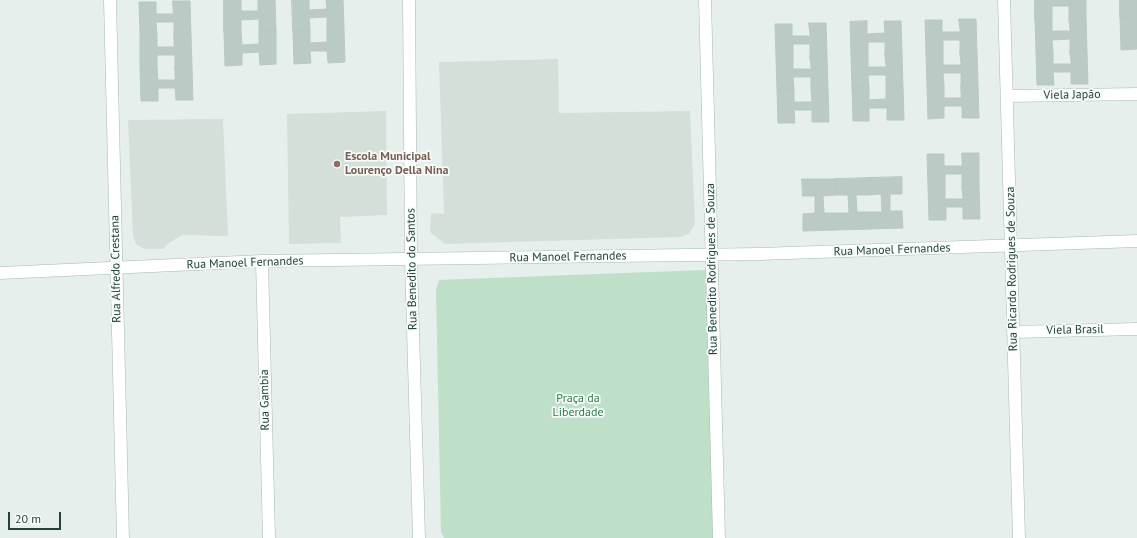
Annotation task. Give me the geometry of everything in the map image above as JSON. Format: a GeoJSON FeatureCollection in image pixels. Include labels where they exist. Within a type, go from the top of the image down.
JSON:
{"type":"FeatureCollection","features":[{"type":"Feature","properties":{"kind":"street","name":"Rua Alfredo Crestana"},"geometry":{"type":"LineString","coordinates":[[110,0],[123,538]]}},
{"type":"Feature","properties":{"kind":"street","name":"Rua Benedito do Santos"},"geometry":{"type":"LineString","coordinates":[[409,0],[411,260],[419,538]]}},
{"type":"Feature","properties":{"kind":"street","name":"Rua Benedito Rodrigues de Souza"},"geometry":{"type":"LineString","coordinates":[[705,0],[719,538]]}},
{"type":"Feature","properties":{"kind":"street","name":"Rua Ricardo Rodrigues de Souza"},"geometry":{"type":"LineString","coordinates":[[1004,0],[1008,96],[1019,538]]}},
{"type":"Feature","properties":{"kind":"street","name":"Viela Japão"},"geometry":{"type":"LineString","coordinates":[[1008,96],[1137,94]]}},
{"type":"Feature","properties":{"kind":"street","name":"Rua Manoel Fernandes"},"geometry":{"type":"LineString","coordinates":[[0,273],[262,261],[759,254],[1137,241]]}},
{"type":"Feature","properties":{"kind":"street","name":"Rua Gambia"},"geometry":{"type":"LineString","coordinates":[[262,261],[269,538]]}},
{"type":"Feature","properties":{"kind":"street","name":"Viela Brasil"},"geometry":{"type":"LineString","coordinates":[[1013,332],[1137,329]]}},
{"type":"Feature","properties":{"kind":"shaded area"},"geometry":{"type":"Polygon","coordinates":[[[558,59],[559,113],[690,111],[695,224],[689,234],[679,237],[445,244],[430,232],[431,213],[444,214],[439,62],[558,59]]]}},
{"type":"Feature","properties":{"kind":"shaded area","name":"Escola Municipal Lourenço Della Nina"},"geometry":{"type":"Polygon","coordinates":[[[386,111],[387,215],[340,217],[341,243],[289,244],[287,114],[386,111]]]}},
{"type":"Feature","properties":{"kind":"shaded area"},"geometry":{"type":"Polygon","coordinates":[[[223,119],[228,236],[183,235],[170,242],[163,249],[144,249],[136,244],[133,236],[128,120],[223,119]]]}},
{"type":"Feature","properties":{"kind":"green space","name":"Praça da Liberdade"},"geometry":{"type":"Polygon","coordinates":[[[703,270],[709,272],[715,538],[444,538],[441,532],[436,290],[439,280],[703,270]]]}},
{"type":"Feature","properties":{"kind":"building"},"geometry":{"type":"Polygon","coordinates":[[[224,0],[241,0],[241,11],[258,11],[258,0],[275,0],[276,31],[259,32],[259,19],[241,20],[241,32],[224,32],[224,0]]]}},
{"type":"Feature","properties":{"kind":"building"},"geometry":{"type":"Polygon","coordinates":[[[292,0],[309,0],[309,10],[327,9],[326,0],[343,0],[344,29],[327,30],[327,17],[309,18],[310,30],[293,31],[292,0]]]}},
{"type":"Feature","properties":{"kind":"building"},"geometry":{"type":"Polygon","coordinates":[[[1035,0],[1086,0],[1086,18],[1069,18],[1069,6],[1052,6],[1052,19],[1035,19],[1035,0]]]}},
{"type":"Feature","properties":{"kind":"building"},"geometry":{"type":"Polygon","coordinates":[[[1120,0],[1137,0],[1137,16],[1120,17],[1120,0]]]}},
{"type":"Feature","properties":{"kind":"building"},"geometry":{"type":"Polygon","coordinates":[[[173,1],[190,1],[191,34],[174,34],[174,22],[156,22],[157,35],[140,35],[139,2],[156,2],[156,14],[173,14],[173,1]]]}},
{"type":"Feature","properties":{"kind":"building"},"geometry":{"type":"Polygon","coordinates":[[[1137,16],[1137,49],[1121,50],[1120,17],[1137,16]]]}},
{"type":"Feature","properties":{"kind":"building"},"geometry":{"type":"Polygon","coordinates":[[[1069,18],[1086,18],[1087,51],[1070,51],[1070,39],[1052,40],[1053,52],[1036,52],[1035,19],[1052,19],[1052,31],[1070,31],[1069,18]]]}},
{"type":"Feature","properties":{"kind":"building"},"geometry":{"type":"Polygon","coordinates":[[[959,19],[976,19],[977,52],[960,52],[960,40],[943,40],[943,53],[926,53],[925,20],[942,20],[942,32],[960,32],[959,19]]]}},
{"type":"Feature","properties":{"kind":"building"},"geometry":{"type":"Polygon","coordinates":[[[867,21],[867,34],[885,33],[884,21],[901,21],[902,54],[885,54],[885,42],[868,42],[868,55],[851,55],[850,22],[867,21]]]}},
{"type":"Feature","properties":{"kind":"building"},"geometry":{"type":"Polygon","coordinates":[[[809,23],[826,23],[827,56],[810,56],[810,44],[793,44],[793,57],[776,57],[775,24],[792,24],[792,36],[810,36],[809,23]]]}},
{"type":"Feature","properties":{"kind":"building"},"geometry":{"type":"Polygon","coordinates":[[[344,29],[345,62],[328,63],[327,51],[310,51],[311,63],[294,64],[293,31],[310,30],[310,43],[327,42],[327,30],[344,29]]]}},
{"type":"Feature","properties":{"kind":"building"},"geometry":{"type":"Polygon","coordinates":[[[276,31],[276,64],[260,65],[259,52],[242,53],[242,65],[225,66],[224,32],[241,32],[242,45],[259,44],[259,32],[276,31]]]}},
{"type":"Feature","properties":{"kind":"building"},"geometry":{"type":"Polygon","coordinates":[[[174,34],[191,34],[192,67],[175,67],[175,55],[157,55],[157,68],[140,68],[140,35],[157,35],[157,47],[174,47],[174,34]]]}},
{"type":"Feature","properties":{"kind":"building"},"geometry":{"type":"Polygon","coordinates":[[[1070,51],[1087,51],[1088,84],[1071,84],[1071,72],[1053,72],[1054,85],[1037,85],[1036,52],[1053,52],[1053,64],[1071,64],[1070,51]]]}},
{"type":"Feature","properties":{"kind":"building"},"geometry":{"type":"Polygon","coordinates":[[[960,52],[977,52],[978,85],[961,85],[961,73],[943,73],[944,86],[927,86],[926,53],[943,53],[943,65],[961,65],[960,52]]]}},
{"type":"Feature","properties":{"kind":"building"},"geometry":{"type":"Polygon","coordinates":[[[885,54],[902,54],[903,87],[886,87],[886,75],[868,75],[869,87],[852,88],[851,55],[868,55],[868,67],[886,67],[885,54]]]}},
{"type":"Feature","properties":{"kind":"building"},"geometry":{"type":"Polygon","coordinates":[[[810,56],[827,56],[828,89],[811,89],[811,77],[793,77],[794,89],[777,90],[776,57],[793,57],[793,69],[811,69],[810,56]]]}},
{"type":"Feature","properties":{"kind":"building"},"geometry":{"type":"Polygon","coordinates":[[[175,67],[192,67],[193,100],[176,100],[175,88],[158,88],[158,101],[141,101],[140,68],[157,68],[158,80],[175,80],[175,67]]]}},
{"type":"Feature","properties":{"kind":"building"},"geometry":{"type":"Polygon","coordinates":[[[961,85],[978,85],[979,118],[962,118],[962,106],[944,106],[944,118],[928,119],[927,86],[944,86],[944,98],[961,98],[961,85]]]}},
{"type":"Feature","properties":{"kind":"building"},"geometry":{"type":"Polygon","coordinates":[[[869,87],[869,100],[886,99],[886,87],[903,87],[904,120],[887,120],[887,108],[869,108],[869,121],[853,121],[852,88],[869,87]]]}},
{"type":"Feature","properties":{"kind":"building"},"geometry":{"type":"Polygon","coordinates":[[[794,89],[794,102],[812,102],[811,89],[828,89],[829,122],[812,122],[812,110],[794,110],[795,123],[778,123],[777,90],[794,89]]]}},
{"type":"Feature","properties":{"kind":"building"},"geometry":{"type":"Polygon","coordinates":[[[962,153],[979,153],[979,186],[962,186],[962,174],[945,174],[945,187],[928,187],[927,154],[944,154],[944,166],[962,166],[962,153]]]}},
{"type":"Feature","properties":{"kind":"building"},"geometry":{"type":"Polygon","coordinates":[[[902,177],[902,194],[890,194],[890,211],[902,211],[903,228],[870,229],[869,212],[882,212],[881,194],[869,195],[869,178],[902,177]]]}},
{"type":"Feature","properties":{"kind":"building"},"geometry":{"type":"Polygon","coordinates":[[[869,178],[869,195],[856,195],[857,212],[869,212],[870,229],[836,230],[836,213],[849,213],[848,195],[836,195],[835,179],[869,178]]]}},
{"type":"Feature","properties":{"kind":"building"},"geometry":{"type":"Polygon","coordinates":[[[802,179],[835,179],[836,195],[823,196],[824,213],[836,213],[836,230],[803,231],[803,214],[815,213],[815,196],[803,196],[802,179]]]}},
{"type":"Feature","properties":{"kind":"building"},"geometry":{"type":"Polygon","coordinates":[[[962,186],[979,186],[980,219],[963,219],[963,207],[946,207],[946,220],[929,220],[928,187],[945,187],[945,199],[963,199],[962,186]]]}},
{"type":"Feature","properties":{"kind":"place","name":"Escola Municipal Lourenço Della Nina"},"geometry":{"type":"Point","coordinates":[337,164]}}]}
